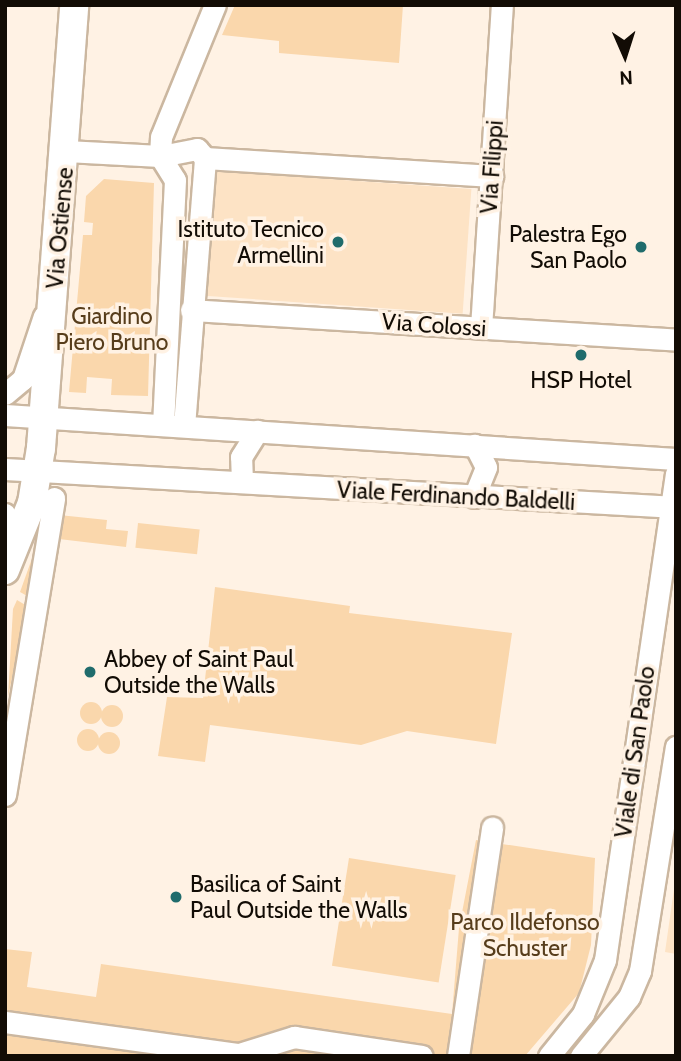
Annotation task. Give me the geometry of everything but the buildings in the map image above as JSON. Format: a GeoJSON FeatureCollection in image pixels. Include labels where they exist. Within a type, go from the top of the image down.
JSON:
{"type":"FeatureCollection","features":[{"type":"Feature","properties":{"kind":"main road","name":"Via Ostiense"},"geometry":{"type":"LineString","coordinates":[[5,570],[16,543],[37,470],[66,150],[74,5]]}},
{"type":"Feature","properties":{"kind":"street"},"geometry":{"type":"LineString","coordinates":[[173,425],[177,199],[160,156],[161,138],[215,5]]}},
{"type":"Feature","properties":{"kind":"street","name":"Via Filippi"},"geometry":{"type":"LineString","coordinates":[[481,328],[502,5]]}},
{"type":"Feature","properties":{"kind":"street"},"geometry":{"type":"LineString","coordinates":[[66,150],[160,156],[197,149],[205,158],[492,176]]}},
{"type":"Feature","properties":{"kind":"street"},"geometry":{"type":"LineString","coordinates":[[173,425],[191,310],[205,158]]}},
{"type":"Feature","properties":{"kind":"street"},"geometry":{"type":"LineString","coordinates":[[5,394],[23,380],[54,299]]}},
{"type":"Feature","properties":{"kind":"street","name":"Via Colossi"},"geometry":{"type":"LineString","coordinates":[[191,310],[676,340]]}},
{"type":"Feature","properties":{"kind":"street"},"geometry":{"type":"LineString","coordinates":[[5,415],[676,460]]}},
{"type":"Feature","properties":{"kind":"street"},"geometry":{"type":"LineString","coordinates":[[242,482],[241,457],[257,430]]}},
{"type":"Feature","properties":{"kind":"street"},"geometry":{"type":"LineString","coordinates":[[474,497],[486,467],[475,445]]}},
{"type":"Feature","properties":{"kind":"street","name":"Viale Ferdinando Baldelli"},"geometry":{"type":"LineString","coordinates":[[5,470],[673,508]]}},
{"type":"Feature","properties":{"kind":"street","name":"Viale di San Paolo"},"geometry":{"type":"LineString","coordinates":[[549,1056],[576,1025],[607,948],[676,473]]}},
{"type":"Feature","properties":{"kind":"street"},"geometry":{"type":"LineString","coordinates":[[5,795],[54,498]]}},
{"type":"Feature","properties":{"kind":"street"},"geometry":{"type":"LineString","coordinates":[[5,514],[16,543]]}},
{"type":"Feature","properties":{"kind":"street","name":"Viale di San Paolo"},"geometry":{"type":"LineString","coordinates":[[576,1025],[589,1048],[629,998],[640,971],[676,747]]}},
{"type":"Feature","properties":{"kind":"street"},"geometry":{"type":"LineString","coordinates":[[458,1056],[492,828]]}},
{"type":"Feature","properties":{"kind":"street"},"geometry":{"type":"LineString","coordinates":[[5,1022],[239,1054],[294,1037],[422,1056]]}},
{"type":"Feature","properties":{"kind":"shaded area","name":"Istituto Tecnico Armellini"},"geometry":{"type":"Polygon","coordinates":[[[213,171],[471,189],[463,314],[204,296],[213,171]]]}},
{"type":"Feature","properties":{"kind":"shaded area"},"geometry":{"type":"Polygon","coordinates":[[[676,875],[676,954],[665,952],[676,875]]]}},
{"type":"Feature","properties":{"kind":"green space"},"geometry":{"type":"Polygon","coordinates":[[[235,5],[403,5],[399,63],[279,53],[279,41],[222,35],[235,5]]]}},
{"type":"Feature","properties":{"kind":"green space","name":"Giardino Piero Bruno"},"geometry":{"type":"Polygon","coordinates":[[[104,179],[154,183],[148,396],[111,395],[112,379],[87,377],[86,393],[69,392],[83,235],[92,235],[93,223],[84,222],[86,196],[104,179]]]}},
{"type":"Feature","properties":{"kind":"green space"},"geometry":{"type":"Polygon","coordinates":[[[59,515],[107,520],[106,529],[128,531],[126,547],[59,539],[59,515]]]}},
{"type":"Feature","properties":{"kind":"green space"},"geometry":{"type":"Polygon","coordinates":[[[138,523],[200,529],[197,554],[135,548],[138,523]]]}},
{"type":"Feature","properties":{"kind":"green space"},"geometry":{"type":"Polygon","coordinates":[[[40,536],[29,597],[20,592],[40,536]]]}},
{"type":"Feature","properties":{"kind":"green space"},"geometry":{"type":"Polygon","coordinates":[[[215,587],[350,606],[349,613],[512,633],[496,744],[407,731],[361,745],[210,725],[205,762],[158,756],[167,697],[203,698],[215,587]]]}},
{"type":"Feature","properties":{"kind":"green space"},"geometry":{"type":"Polygon","coordinates":[[[17,600],[27,606],[8,697],[13,609],[17,600]]]}},
{"type":"Feature","properties":{"kind":"green space"},"geometry":{"type":"Polygon","coordinates":[[[87,702],[95,702],[102,709],[102,717],[95,724],[87,724],[80,717],[80,709],[87,702]]]}},
{"type":"Feature","properties":{"kind":"green space"},"geometry":{"type":"Polygon","coordinates":[[[108,705],[116,705],[123,712],[123,720],[116,727],[108,727],[101,720],[101,712],[108,705]]]}},
{"type":"Feature","properties":{"kind":"green space"},"geometry":{"type":"Polygon","coordinates":[[[84,729],[92,729],[99,736],[99,744],[92,751],[84,751],[77,744],[77,736],[84,729]]]}},
{"type":"Feature","properties":{"kind":"green space"},"geometry":{"type":"Polygon","coordinates":[[[109,732],[117,735],[120,743],[117,751],[109,754],[101,751],[98,743],[101,735],[109,732]]]}},
{"type":"Feature","properties":{"kind":"green space","name":"Parco Ildefonso Schuster"},"geometry":{"type":"Polygon","coordinates":[[[476,840],[595,858],[591,945],[579,993],[525,1056],[5,1056],[5,949],[32,952],[27,987],[96,997],[101,964],[452,1014],[459,928],[476,840]]]}},
{"type":"Feature","properties":{"kind":"green space"},"geometry":{"type":"Polygon","coordinates":[[[349,858],[456,875],[439,983],[332,966],[349,858]]]}},
{"type":"Feature","properties":{"kind":"place","name":"Istituto Tecnico Armellini"},"geometry":{"type":"Point","coordinates":[338,242]}},
{"type":"Feature","properties":{"kind":"place","name":"Palestra Ego San Paolo"},"geometry":{"type":"Point","coordinates":[641,247]}},
{"type":"Feature","properties":{"kind":"place","name":"HSP Hotel"},"geometry":{"type":"Point","coordinates":[581,355]}},
{"type":"Feature","properties":{"kind":"place","name":"Abbey of Saint Paul Outside the Walls"},"geometry":{"type":"Point","coordinates":[90,672]}},
{"type":"Feature","properties":{"kind":"place","name":"Basilica of Saint Paul Outside the Walls"},"geometry":{"type":"Point","coordinates":[176,897]}}]}
